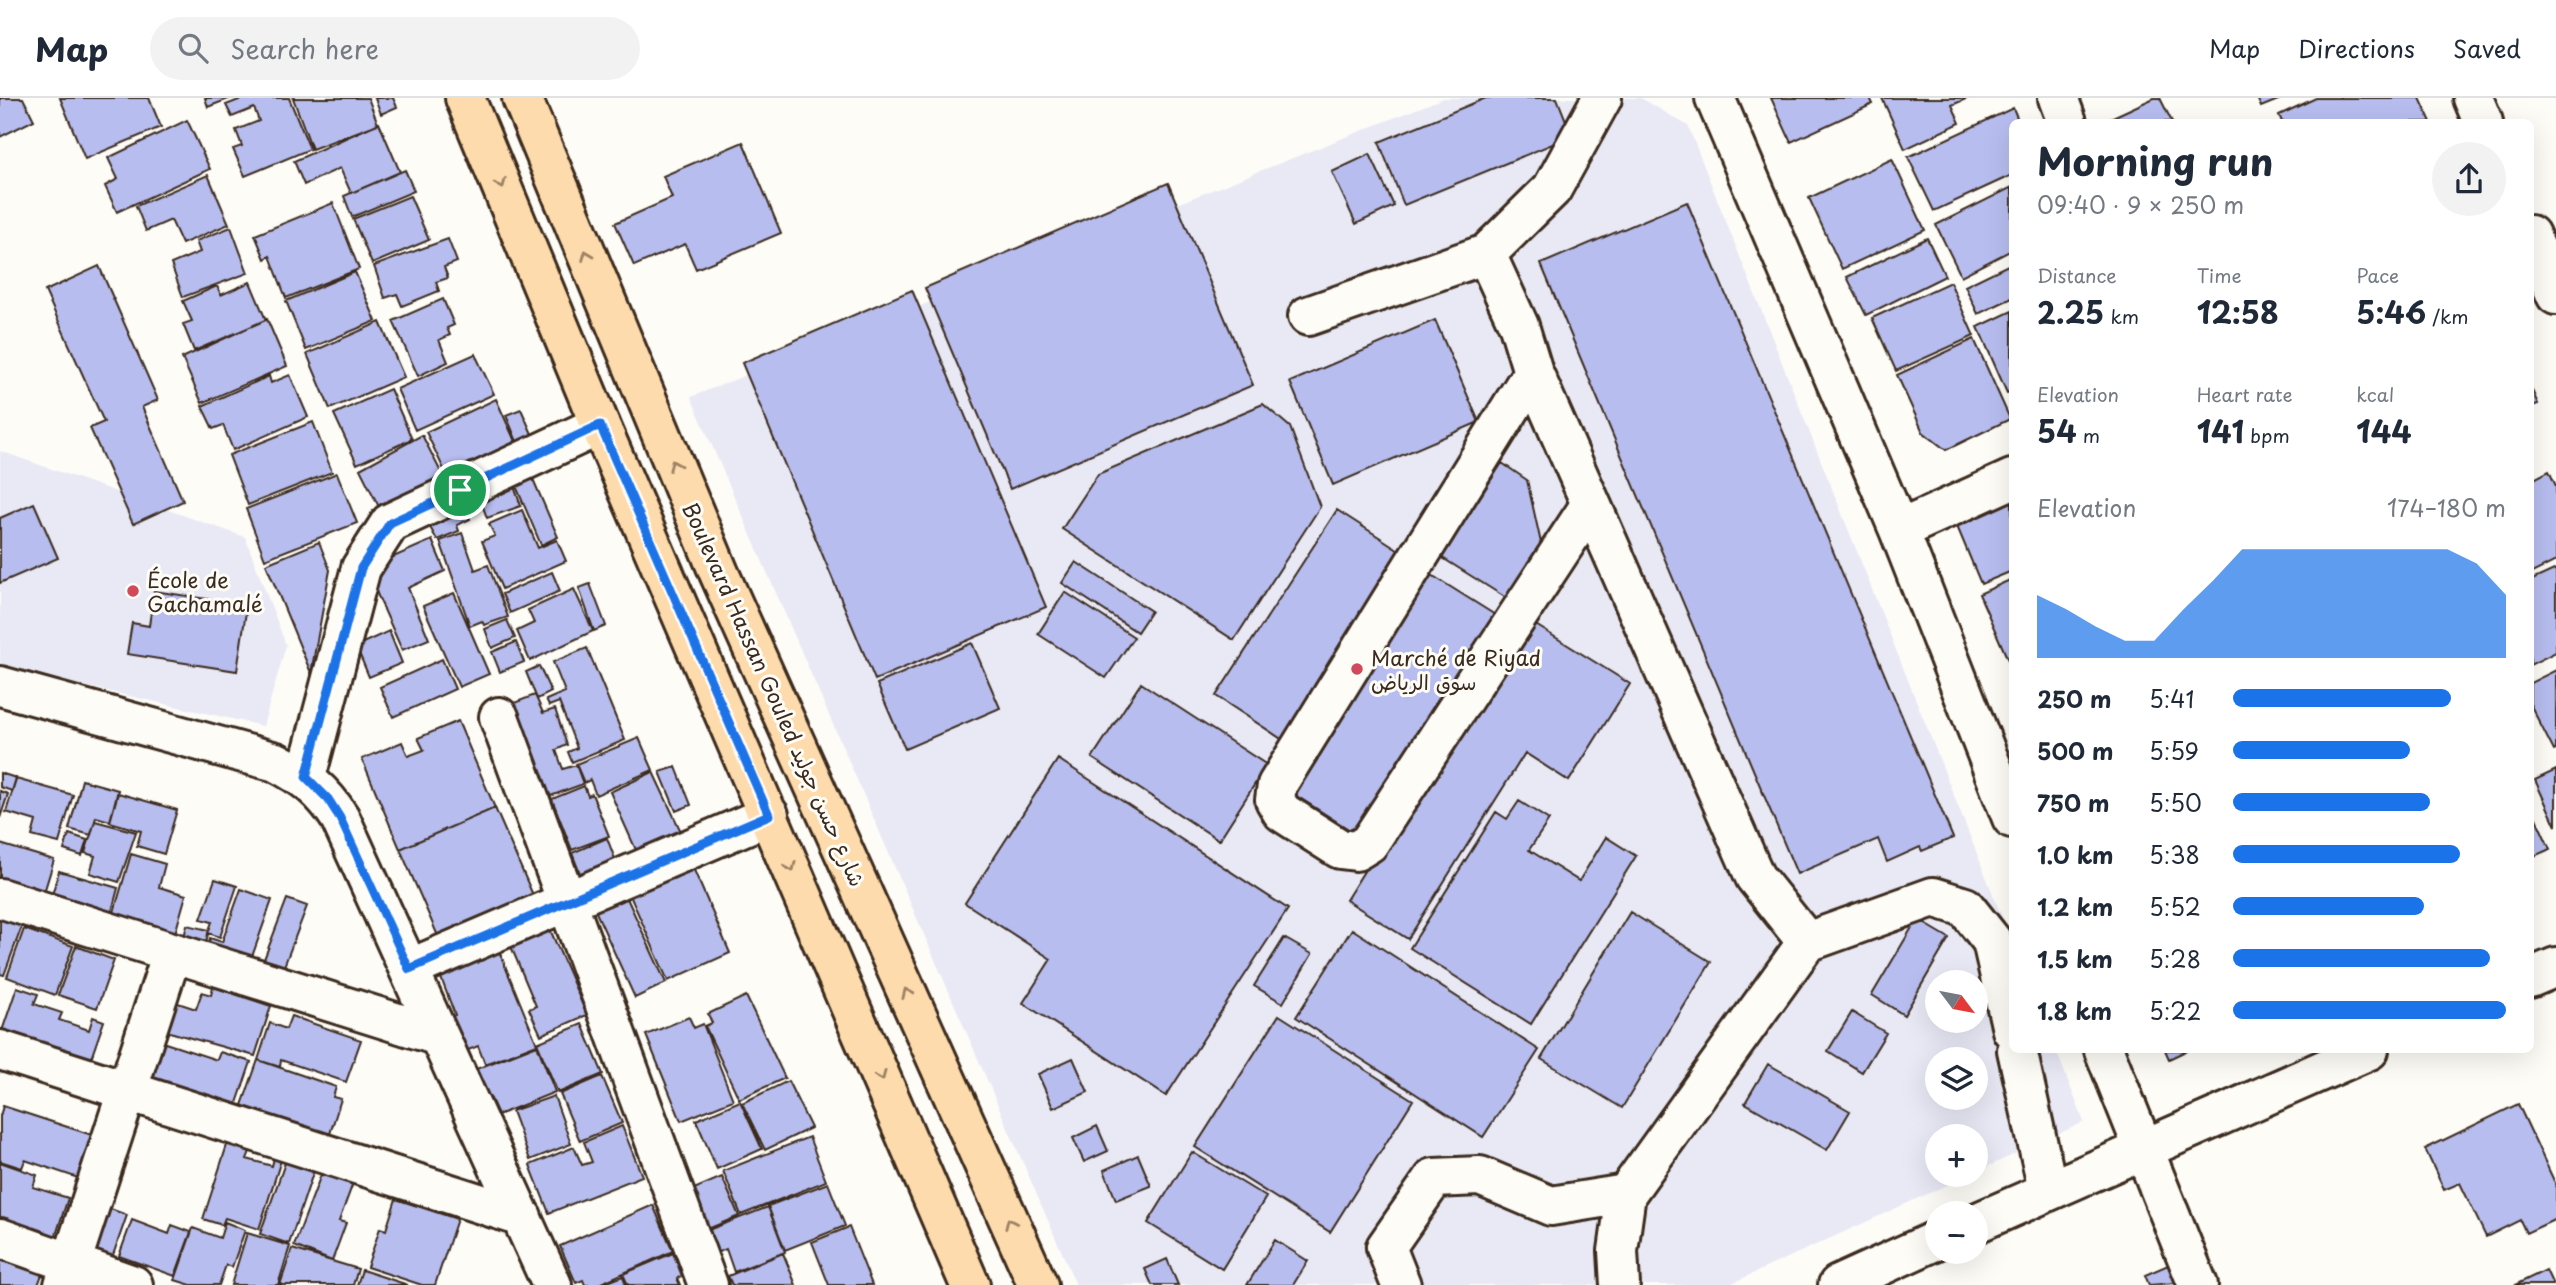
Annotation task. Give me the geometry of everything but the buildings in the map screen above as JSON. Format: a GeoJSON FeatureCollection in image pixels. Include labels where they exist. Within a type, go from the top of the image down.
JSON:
{"type":"FeatureCollection","features":[{"type":"Feature","properties":{"kind":"main road"},"geometry":{"type":"LineString","coordinates":[[465,98],[600,425],[970,1285]]}},
{"type":"Feature","properties":{"kind":"main road"},"geometry":{"type":"LineString","coordinates":[[481,135],[525,107]]}},
{"type":"Feature","properties":{"kind":"main road","name":"Boulevard Hassan Gouled شارع حسن جوليد"},"geometry":{"type":"LineString","coordinates":[[525,107],[719,573],[1038,1285]]}},
{"type":"Feature","properties":{"kind":"street"},"geometry":{"type":"LineString","coordinates":[[1308,316],[1486,254],[1552,189],[1602,98]]}},
{"type":"Feature","properties":{"kind":"street"},"geometry":{"type":"LineString","coordinates":[[1715,98],[1899,530],[2009,810]]}},
{"type":"Feature","properties":{"kind":"street"},"geometry":{"type":"LineString","coordinates":[[2058,98],[2066,119]]}},
{"type":"Feature","properties":{"kind":"street"},"geometry":{"type":"LineString","coordinates":[[2473,98],[2482,119]]}},
{"type":"Feature","properties":{"kind":"street"},"geometry":{"type":"LineString","coordinates":[[2534,247],[2556,295]]}},
{"type":"Feature","properties":{"kind":"street"},"geometry":{"type":"LineString","coordinates":[[1486,254],[1520,326],[1533,372],[1755,877],[1807,942]]}},
{"type":"Feature","properties":{"kind":"street"},"geometry":{"type":"LineString","coordinates":[[1533,372],[1276,785],[1275,800],[1282,812],[1340,849],[1356,851],[1369,843],[1591,504]]}},
{"type":"Feature","properties":{"kind":"street"},"geometry":{"type":"LineString","coordinates":[[306,777],[361,568],[390,523],[600,425]]}},
{"type":"Feature","properties":{"kind":"street"},"geometry":{"type":"LineString","coordinates":[[1899,530],[2009,480]]}},
{"type":"Feature","properties":{"kind":"street"},"geometry":{"type":"LineString","coordinates":[[0,686],[276,762],[306,777],[328,799],[340,818],[552,1285]]}},
{"type":"Feature","properties":{"kind":"street"},"geometry":{"type":"LineString","coordinates":[[499,717],[708,1285]]}},
{"type":"Feature","properties":{"kind":"street"},"geometry":{"type":"LineString","coordinates":[[409,969],[769,815]]}},
{"type":"Feature","properties":{"kind":"street"},"geometry":{"type":"LineString","coordinates":[[1620,1285],[1618,1251],[1626,1194],[1807,942],[1933,897],[1965,907],[2002,937],[2009,1002]]}},
{"type":"Feature","properties":{"kind":"street"},"geometry":{"type":"LineString","coordinates":[[0,898],[439,1035]]}},
{"type":"Feature","properties":{"kind":"street"},"geometry":{"type":"LineString","coordinates":[[67,1274],[172,953]]}},
{"type":"Feature","properties":{"kind":"street"},"geometry":{"type":"LineString","coordinates":[[2534,976],[2556,967]]}},
{"type":"Feature","properties":{"kind":"street"},"geometry":{"type":"LineString","coordinates":[[0,1050],[522,1217]]}},
{"type":"Feature","properties":{"kind":"street"},"geometry":{"type":"LineString","coordinates":[[2018,1053],[2048,1190]]}},
{"type":"Feature","properties":{"kind":"street"},"geometry":{"type":"LineString","coordinates":[[2105,1053],[2197,1285]]}},
{"type":"Feature","properties":{"kind":"street"},"geometry":{"type":"LineString","coordinates":[[1988,1218],[2362,1053]]}},
{"type":"Feature","properties":{"kind":"street"},"geometry":{"type":"LineString","coordinates":[[1401,1285],[1386,1247],[1434,1178],[1480,1175],[1551,1206],[1626,1194]]}},
{"type":"Feature","properties":{"kind":"street"},"geometry":{"type":"LineString","coordinates":[[0,1238],[67,1274],[133,1285]]}},
{"type":"Feature","properties":{"kind":"street"},"geometry":{"type":"LineString","coordinates":[[1838,1285],[1925,1245]]}},
{"type":"Feature","properties":{"kind":"shaded area","name":"Marché de Riyad سوق الرياض"},"geometry":{"type":"Polygon","coordinates":[[[1444,98],[1641,98],[1688,126],[2009,934],[2009,1053],[2057,1053],[2084,1122],[1988,1166],[1988,1124],[1925,1124],[1925,1187],[1943,1187],[1728,1285],[1076,1285],[691,397],[1444,98]]]}},
{"type":"Feature","properties":{"kind":"shaded area","name":"École de Gachamalé"},"geometry":{"type":"Polygon","coordinates":[[[0,451],[245,537],[286,645],[263,726],[0,667],[0,451]]]}},
{"type":"Feature","properties":{"kind":"place","name":"École de Gachamalé"},"geometry":{"type":"Point","coordinates":[133,591]}},
{"type":"Feature","properties":{"kind":"place","name":"Marché de Riyad سوق الرياض"},"geometry":{"type":"Point","coordinates":[1357,669]}},
{"type":"Feature","properties":{"kind":"route"},"geometry":{"type":"LineString","coordinates":[[600,425],[769,815],[409,969],[340,818],[328,799],[306,777],[361,568],[390,523],[460,490],[600,425]]}}]}
